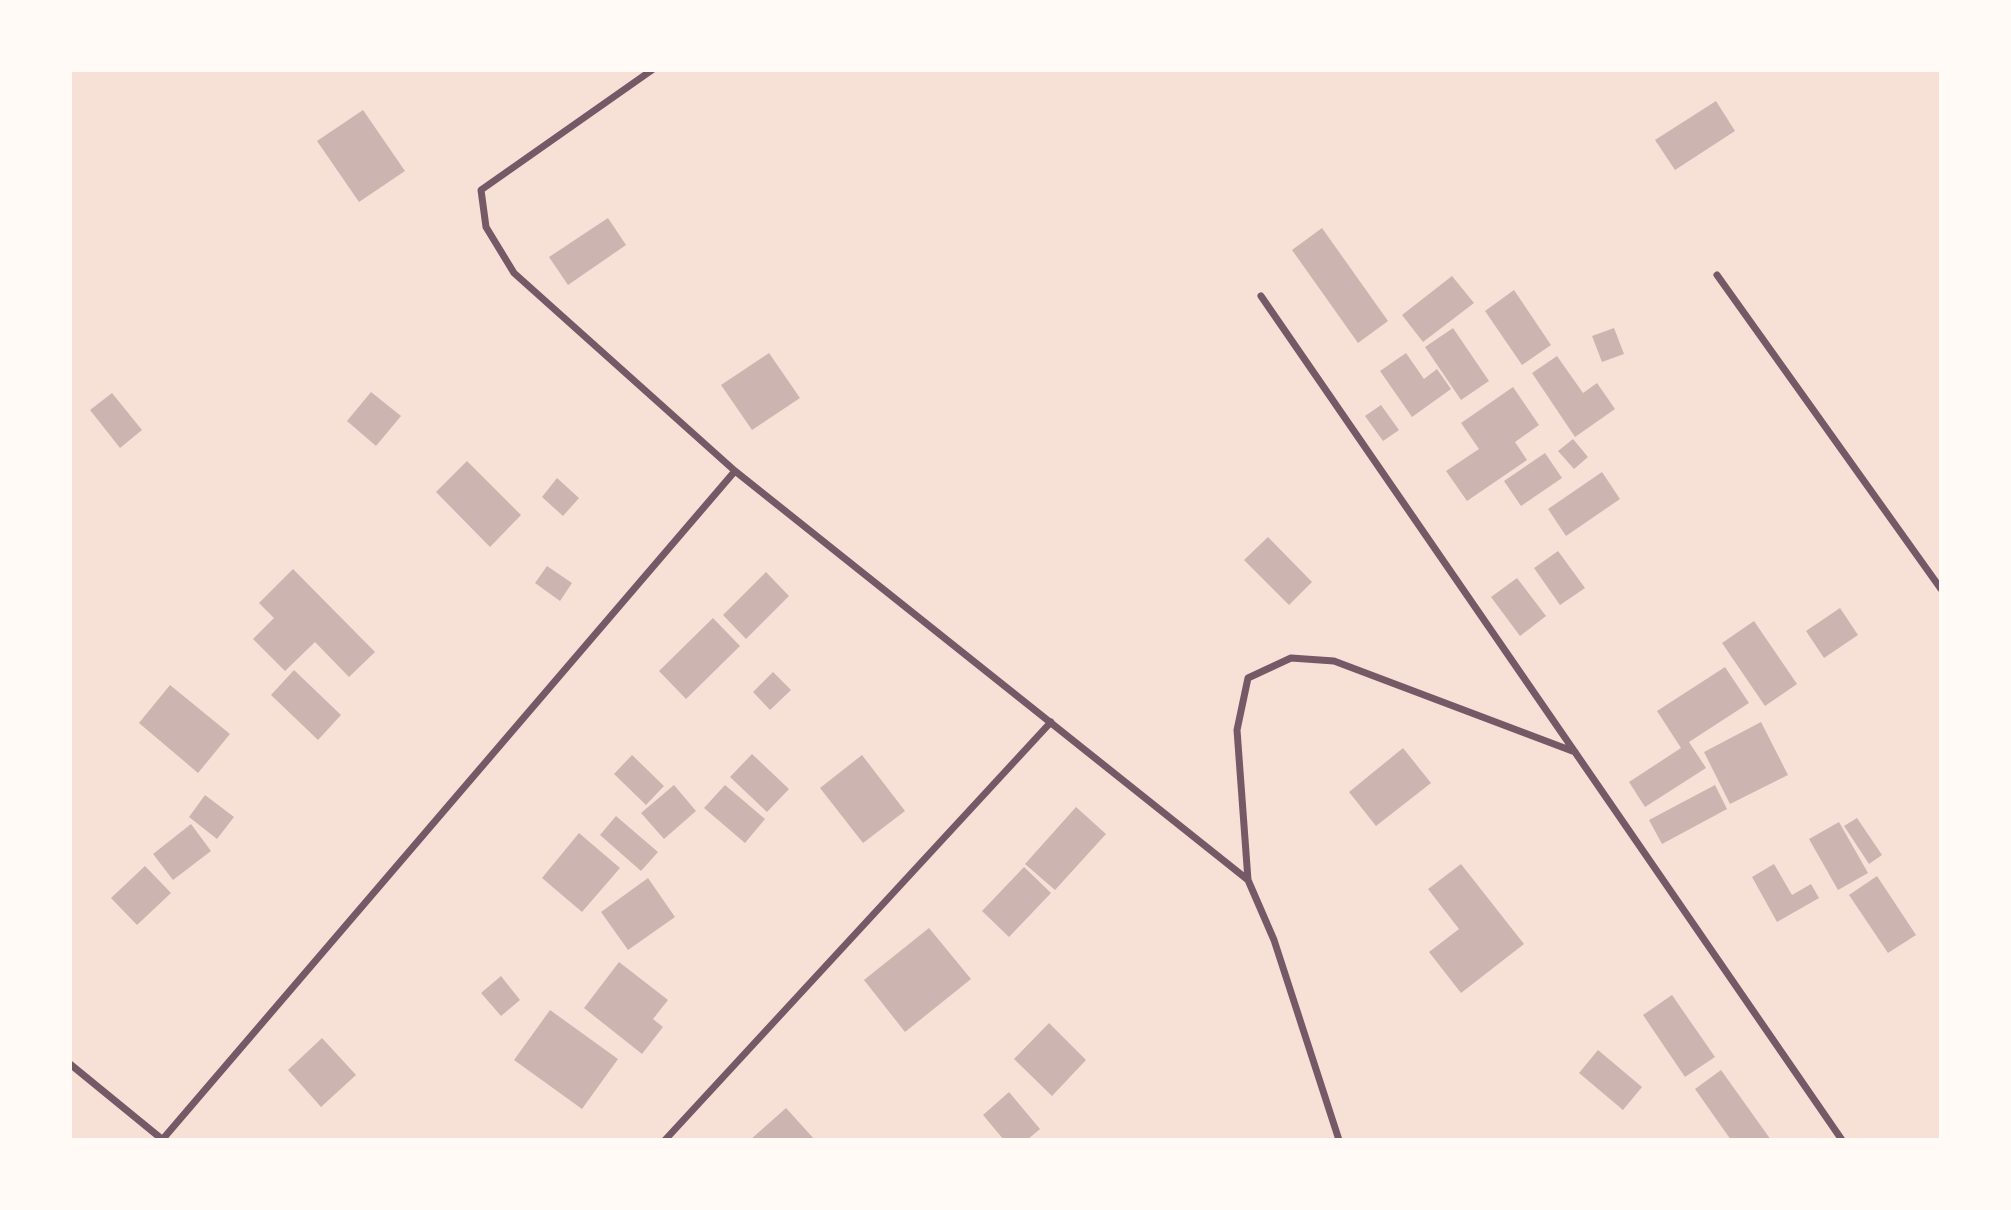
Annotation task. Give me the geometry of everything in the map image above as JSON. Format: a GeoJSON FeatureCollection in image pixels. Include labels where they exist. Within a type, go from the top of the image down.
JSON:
{"type":"FeatureCollection","features":[{"type":"Feature","properties":{"kind":"street"},"geometry":{"type":"LineString","coordinates":[[652,70],[481,190],[485,227],[514,273],[735,471],[1248,880]]}},
{"type":"Feature","properties":{"kind":"street"},"geometry":{"type":"LineString","coordinates":[[1717,275],[1941,589]]}},
{"type":"Feature","properties":{"kind":"street"},"geometry":{"type":"LineString","coordinates":[[1261,296],[1842,1140]]}},
{"type":"Feature","properties":{"kind":"street"},"geometry":{"type":"LineString","coordinates":[[70,1064],[162,1140],[735,471]]}},
{"type":"Feature","properties":{"kind":"street"},"geometry":{"type":"LineString","coordinates":[[1339,1140],[1274,940],[1248,880],[1237,730],[1248,678],[1291,658],[1334,661],[1575,752]]}},
{"type":"Feature","properties":{"kind":"street"},"geometry":{"type":"LineString","coordinates":[[665,1140],[1051,722]]}},
{"type":"Feature","properties":{"kind":"building"},"geometry":{"type":"Polygon","coordinates":[[[1716,101],[1735,131],[1675,170],[1655,140],[1716,101]]]}},
{"type":"Feature","properties":{"kind":"building"},"geometry":{"type":"Polygon","coordinates":[[[363,110],[405,171],[359,202],[317,141],[363,110]]]}},
{"type":"Feature","properties":{"kind":"building"},"geometry":{"type":"Polygon","coordinates":[[[608,218],[626,245],[568,285],[549,257],[608,218]]]}},
{"type":"Feature","properties":{"kind":"building"},"geometry":{"type":"Polygon","coordinates":[[[1322,228],[1388,321],[1358,343],[1292,250],[1322,228]]]}},
{"type":"Feature","properties":{"kind":"building"},"geometry":{"type":"Polygon","coordinates":[[[1452,276],[1474,303],[1423,342],[1402,315],[1452,276]]]}},
{"type":"Feature","properties":{"kind":"building"},"geometry":{"type":"Polygon","coordinates":[[[1514,290],[1551,345],[1522,365],[1485,311],[1514,290]]]}},
{"type":"Feature","properties":{"kind":"building"},"geometry":{"type":"Polygon","coordinates":[[[1453,328],[1489,381],[1461,400],[1425,347],[1453,328]]]}},
{"type":"Feature","properties":{"kind":"building"},"geometry":{"type":"Polygon","coordinates":[[[1614,328],[1624,354],[1602,362],[1592,336],[1614,328]]]}},
{"type":"Feature","properties":{"kind":"building"},"geometry":{"type":"Polygon","coordinates":[[[769,353],[800,398],[752,430],[721,385],[769,353]]]}},
{"type":"Feature","properties":{"kind":"building"},"geometry":{"type":"Polygon","coordinates":[[[1406,353],[1424,379],[1437,369],[1451,389],[1412,417],[1380,371],[1406,353]]]}},
{"type":"Feature","properties":{"kind":"building"},"geometry":{"type":"Polygon","coordinates":[[[1557,356],[1583,393],[1597,383],[1615,409],[1575,437],[1532,373],[1557,356]]]}},
{"type":"Feature","properties":{"kind":"building"},"geometry":{"type":"Polygon","coordinates":[[[1513,387],[1539,425],[1515,442],[1527,460],[1467,501],[1446,471],[1479,449],[1461,423],[1513,387]]]}},
{"type":"Feature","properties":{"kind":"building"},"geometry":{"type":"Polygon","coordinates":[[[371,392],[401,416],[376,446],[347,421],[371,392]]]}},
{"type":"Feature","properties":{"kind":"building"},"geometry":{"type":"Polygon","coordinates":[[[112,393],[142,430],[120,448],[90,410],[112,393]]]}},
{"type":"Feature","properties":{"kind":"building"},"geometry":{"type":"Polygon","coordinates":[[[1381,405],[1399,430],[1383,441],[1365,416],[1381,405]]]}},
{"type":"Feature","properties":{"kind":"building"},"geometry":{"type":"Polygon","coordinates":[[[1573,439],[1588,457],[1574,469],[1558,451],[1573,439]]]}},
{"type":"Feature","properties":{"kind":"building"},"geometry":{"type":"Polygon","coordinates":[[[1545,453],[1562,478],[1521,506],[1504,481],[1545,453]]]}},
{"type":"Feature","properties":{"kind":"building"},"geometry":{"type":"Polygon","coordinates":[[[467,461],[521,515],[490,547],[436,492],[467,461]]]}},
{"type":"Feature","properties":{"kind":"building"},"geometry":{"type":"Polygon","coordinates":[[[1602,472],[1620,499],[1566,536],[1548,509],[1602,472]]]}},
{"type":"Feature","properties":{"kind":"building"},"geometry":{"type":"Polygon","coordinates":[[[557,478],[579,498],[563,516],[542,497],[557,478]]]}},
{"type":"Feature","properties":{"kind":"building"},"geometry":{"type":"Polygon","coordinates":[[[1268,537],[1312,582],[1289,605],[1244,560],[1268,537]]]}},
{"type":"Feature","properties":{"kind":"building"},"geometry":{"type":"Polygon","coordinates":[[[1558,551],[1585,588],[1560,605],[1534,568],[1558,551]]]}},
{"type":"Feature","properties":{"kind":"building"},"geometry":{"type":"Polygon","coordinates":[[[547,566],[572,583],[560,601],[535,583],[547,566]]]}},
{"type":"Feature","properties":{"kind":"building"},"geometry":{"type":"Polygon","coordinates":[[[293,569],[375,652],[349,677],[315,642],[285,671],[253,639],[274,618],[259,603],[293,569]]]}},
{"type":"Feature","properties":{"kind":"building"},"geometry":{"type":"Polygon","coordinates":[[[766,572],[789,596],[746,639],[723,615],[766,572]]]}},
{"type":"Feature","properties":{"kind":"building"},"geometry":{"type":"Polygon","coordinates":[[[1517,578],[1546,616],[1520,636],[1491,597],[1517,578]]]}},
{"type":"Feature","properties":{"kind":"building"},"geometry":{"type":"Polygon","coordinates":[[[1840,608],[1858,635],[1824,658],[1806,631],[1840,608]]]}},
{"type":"Feature","properties":{"kind":"building"},"geometry":{"type":"Polygon","coordinates":[[[713,618],[740,646],[686,699],[659,671],[713,618]]]}},
{"type":"Feature","properties":{"kind":"building"},"geometry":{"type":"Polygon","coordinates":[[[1754,621],[1797,684],[1765,706],[1722,643],[1754,621]]]}},
{"type":"Feature","properties":{"kind":"building"},"geometry":{"type":"Polygon","coordinates":[[[1725,667],[1749,703],[1689,742],[1706,768],[1645,807],[1629,782],[1681,748],[1657,711],[1725,667]]]}},
{"type":"Feature","properties":{"kind":"building"},"geometry":{"type":"Polygon","coordinates":[[[294,670],[341,715],[318,740],[271,695],[294,670]]]}},
{"type":"Feature","properties":{"kind":"building"},"geometry":{"type":"Polygon","coordinates":[[[773,672],[791,690],[770,710],[753,692],[773,672]]]}},
{"type":"Feature","properties":{"kind":"building"},"geometry":{"type":"Polygon","coordinates":[[[170,685],[230,734],[198,773],[139,723],[170,685]]]}},
{"type":"Feature","properties":{"kind":"building"},"geometry":{"type":"Polygon","coordinates":[[[1761,722],[1788,775],[1730,804],[1704,752],[1761,722]]]}},
{"type":"Feature","properties":{"kind":"building"},"geometry":{"type":"Polygon","coordinates":[[[1403,748],[1431,783],[1376,826],[1349,792],[1403,748]]]}},
{"type":"Feature","properties":{"kind":"building"},"geometry":{"type":"Polygon","coordinates":[[[752,754],[789,789],[767,812],[730,777],[752,754]]]}},
{"type":"Feature","properties":{"kind":"building"},"geometry":{"type":"Polygon","coordinates":[[[632,755],[664,786],[646,805],[614,774],[632,755]]]}},
{"type":"Feature","properties":{"kind":"building"},"geometry":{"type":"Polygon","coordinates":[[[862,755],[905,811],[863,843],[820,788],[862,755]]]}},
{"type":"Feature","properties":{"kind":"building"},"geometry":{"type":"Polygon","coordinates":[[[674,785],[696,811],[664,839],[641,813],[674,785]]]}},
{"type":"Feature","properties":{"kind":"building"},"geometry":{"type":"Polygon","coordinates":[[[725,785],[765,819],[745,843],[704,808],[725,785]]]}},
{"type":"Feature","properties":{"kind":"building"},"geometry":{"type":"Polygon","coordinates":[[[1715,785],[1727,809],[1662,844],[1649,820],[1715,785]]]}},
{"type":"Feature","properties":{"kind":"building"},"geometry":{"type":"Polygon","coordinates":[[[205,795],[234,817],[217,839],[189,817],[205,795]]]}},
{"type":"Feature","properties":{"kind":"building"},"geometry":{"type":"Polygon","coordinates":[[[1076,807],[1106,834],[1055,890],[1025,864],[1076,807]]]}},
{"type":"Feature","properties":{"kind":"building"},"geometry":{"type":"Polygon","coordinates":[[[616,816],[658,852],[641,871],[600,835],[616,816]]]}},
{"type":"Feature","properties":{"kind":"building"},"geometry":{"type":"Polygon","coordinates":[[[1857,818],[1882,855],[1869,864],[1844,826],[1857,818]]]}},
{"type":"Feature","properties":{"kind":"building"},"geometry":{"type":"Polygon","coordinates":[[[1839,822],[1868,873],[1838,890],[1809,839],[1839,822]]]}},
{"type":"Feature","properties":{"kind":"building"},"geometry":{"type":"Polygon","coordinates":[[[191,824],[211,851],[173,880],[153,854],[191,824]]]}},
{"type":"Feature","properties":{"kind":"building"},"geometry":{"type":"Polygon","coordinates":[[[579,833],[620,868],[582,912],[542,878],[579,833]]]}},
{"type":"Feature","properties":{"kind":"building"},"geometry":{"type":"Polygon","coordinates":[[[1461,864],[1524,944],[1461,993],[1429,952],[1459,929],[1428,889],[1461,864]]]}},
{"type":"Feature","properties":{"kind":"building"},"geometry":{"type":"Polygon","coordinates":[[[1774,864],[1792,895],[1811,884],[1819,898],[1777,922],[1752,877],[1774,864]]]}},
{"type":"Feature","properties":{"kind":"building"},"geometry":{"type":"Polygon","coordinates":[[[145,866],[171,893],[137,925],[111,898],[145,866]]]}},
{"type":"Feature","properties":{"kind":"building"},"geometry":{"type":"Polygon","coordinates":[[[1024,867],[1051,893],[1009,937],[982,911],[1024,867]]]}},
{"type":"Feature","properties":{"kind":"building"},"geometry":{"type":"Polygon","coordinates":[[[1877,876],[1916,935],[1888,953],[1849,895],[1877,876]]]}},
{"type":"Feature","properties":{"kind":"building"},"geometry":{"type":"Polygon","coordinates":[[[648,878],[675,917],[628,950],[601,912],[648,878]]]}},
{"type":"Feature","properties":{"kind":"building"},"geometry":{"type":"Polygon","coordinates":[[[929,928],[971,979],[905,1032],[864,980],[929,928]]]}},
{"type":"Feature","properties":{"kind":"building"},"geometry":{"type":"Polygon","coordinates":[[[619,962],[668,1000],[653,1019],[663,1027],[642,1054],[584,1008],[619,962]]]}},
{"type":"Feature","properties":{"kind":"building"},"geometry":{"type":"Polygon","coordinates":[[[501,976],[520,1000],[501,1016],[481,993],[501,976]]]}},
{"type":"Feature","properties":{"kind":"building"},"geometry":{"type":"Polygon","coordinates":[[[1672,995],[1715,1057],[1685,1077],[1643,1015],[1672,995]]]}},
{"type":"Feature","properties":{"kind":"building"},"geometry":{"type":"Polygon","coordinates":[[[550,1010],[618,1059],[582,1109],[514,1060],[550,1010]]]}},
{"type":"Feature","properties":{"kind":"building"},"geometry":{"type":"Polygon","coordinates":[[[1049,1023],[1086,1060],[1052,1096],[1014,1059],[1049,1023]]]}},
{"type":"Feature","properties":{"kind":"building"},"geometry":{"type":"Polygon","coordinates":[[[322,1038],[356,1075],[321,1107],[288,1070],[322,1038]]]}},
{"type":"Feature","properties":{"kind":"building"},"geometry":{"type":"Polygon","coordinates":[[[1598,1050],[1642,1087],[1623,1110],[1579,1073],[1598,1050]]]}},
{"type":"Feature","properties":{"kind":"building"},"geometry":{"type":"Polygon","coordinates":[[[1721,1070],[1771,1140],[1731,1140],[1695,1089],[1721,1070]]]}},
{"type":"Feature","properties":{"kind":"building"},"geometry":{"type":"Polygon","coordinates":[[[1009,1092],[1040,1129],[1027,1140],[1004,1140],[983,1115],[1009,1092]]]}},
{"type":"Feature","properties":{"kind":"building"},"geometry":{"type":"Polygon","coordinates":[[[786,1108],[815,1140],[750,1140],[786,1108]]]}}]}
